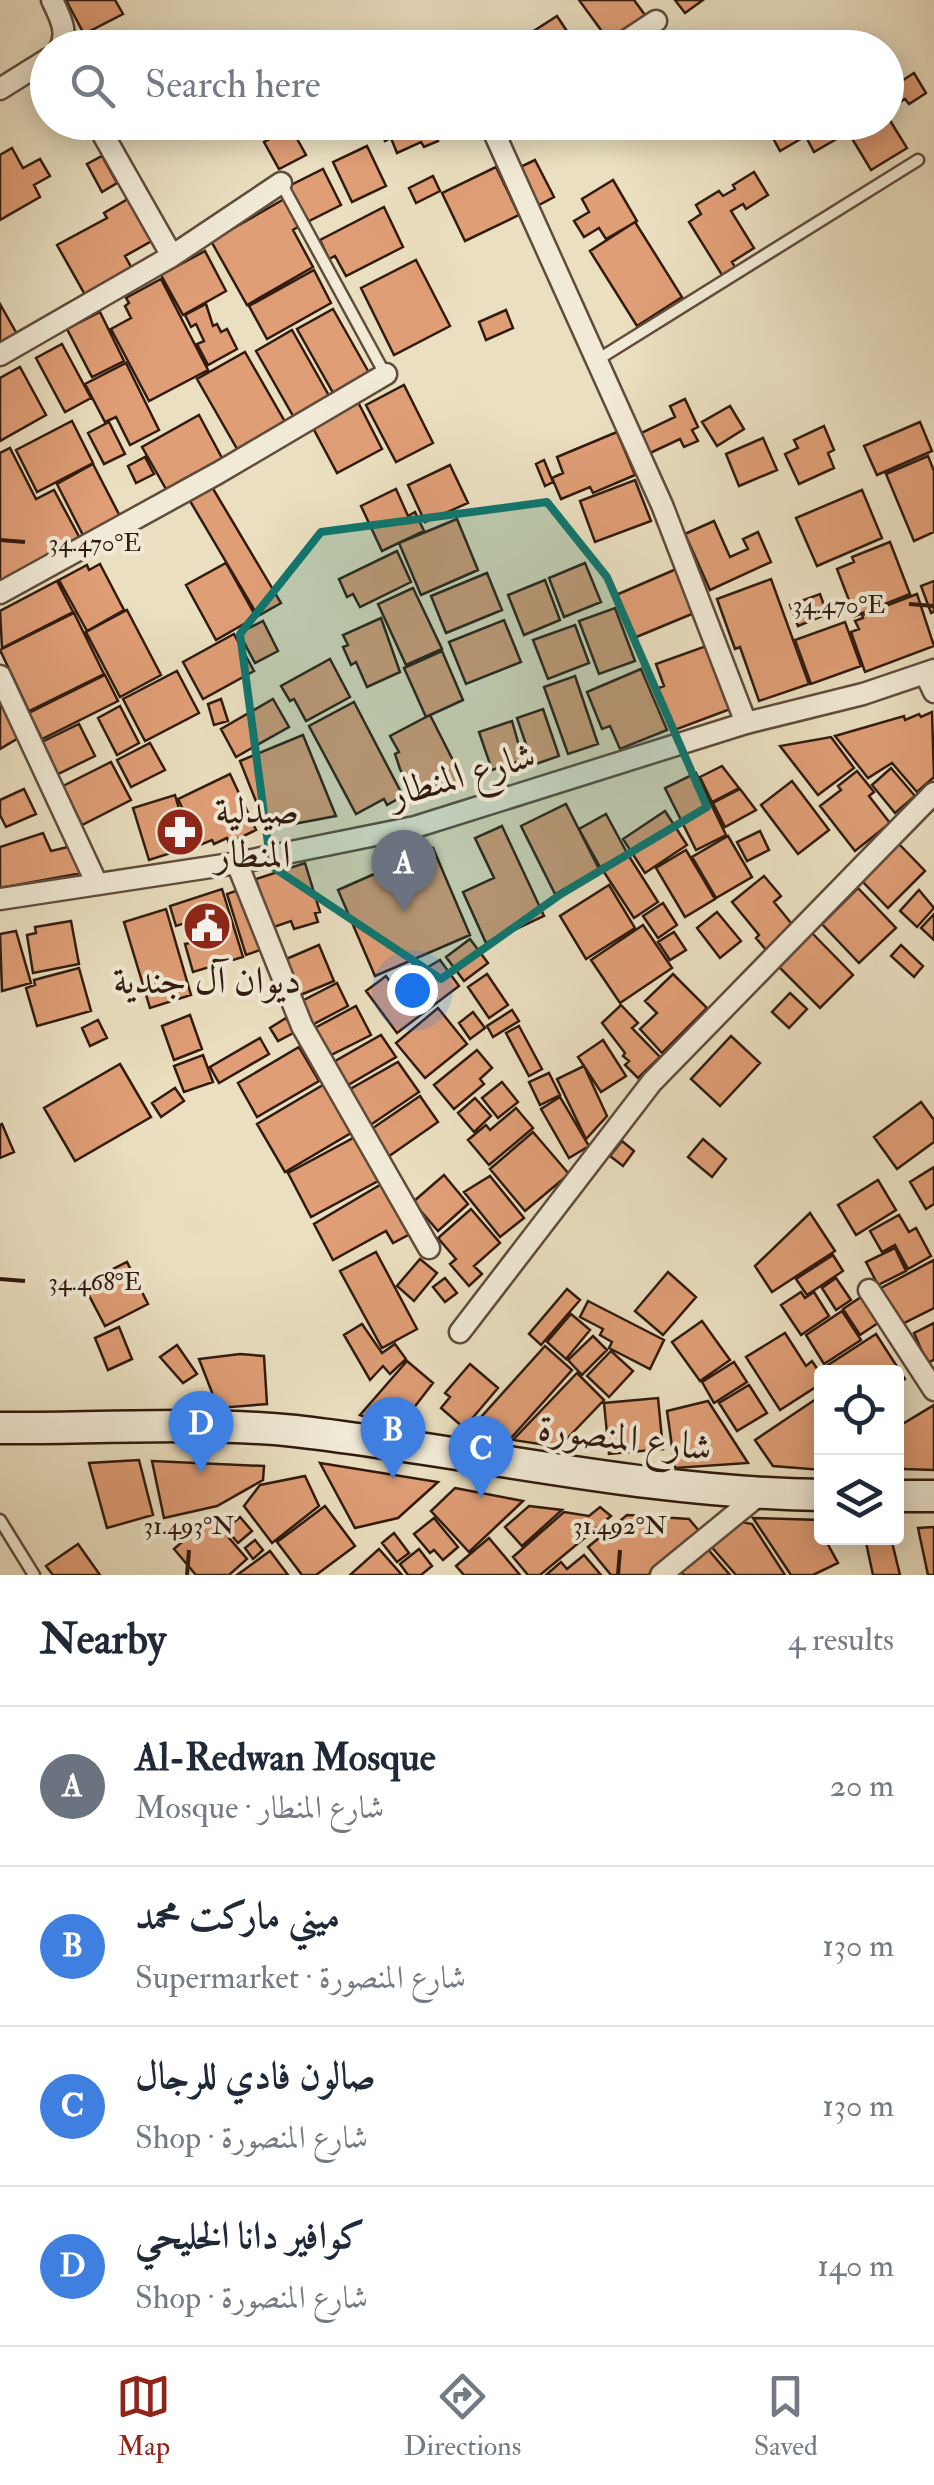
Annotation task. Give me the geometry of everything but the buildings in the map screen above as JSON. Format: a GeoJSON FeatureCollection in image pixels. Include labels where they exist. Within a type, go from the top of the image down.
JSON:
{"type":"FeatureCollection","features":[{"type":"Feature","properties":{"kind":"main road","name":"شارع المنصورة"},"geometry":{"type":"LineString","coordinates":[[0,1428],[292,1431],[578,1472],[760,1494],[814,1495]]}},
{"type":"Feature","properties":{"kind":"main road"},"geometry":{"type":"LineString","coordinates":[[904,1496],[934,1496]]}},
{"type":"Feature","properties":{"kind":"street"},"geometry":{"type":"LineString","coordinates":[[52,0],[63,30]]}},
{"type":"Feature","properties":{"kind":"street"},"geometry":{"type":"LineString","coordinates":[[642,30],[656,21]]}},
{"type":"Feature","properties":{"kind":"street"},"geometry":{"type":"LineString","coordinates":[[0,89],[30,70]]}},
{"type":"Feature","properties":{"kind":"street"},"geometry":{"type":"LineString","coordinates":[[106,140],[172,256]]}},
{"type":"Feature","properties":{"kind":"street"},"geometry":{"type":"LineString","coordinates":[[497,140],[662,504],[746,722]]}},
{"type":"Feature","properties":{"kind":"street"},"geometry":{"type":"LineString","coordinates":[[0,355],[172,256],[281,183]]}},
{"type":"Feature","properties":{"kind":"street"},"geometry":{"type":"LineString","coordinates":[[0,594],[386,374]]}},
{"type":"Feature","properties":{"kind":"street"},"geometry":{"type":"LineString","coordinates":[[0,676],[98,884]]}},
{"type":"Feature","properties":{"kind":"street","name":"شارع المنطار"},"geometry":{"type":"LineString","coordinates":[[0,899],[237,863],[415,827],[746,722],[931,679]]}},
{"type":"Feature","properties":{"kind":"street"},"geometry":{"type":"LineString","coordinates":[[460,1332],[652,1082],[934,793]]}},
{"type":"Feature","properties":{"kind":"street"},"geometry":{"type":"LineString","coordinates":[[237,863],[302,1026],[429,1248]]}},
{"type":"Feature","properties":{"kind":"street"},"geometry":{"type":"LineString","coordinates":[[869,1290],[934,1390]]}},
{"type":"Feature","properties":{"kind":"street"},"geometry":{"type":"LineString","coordinates":[[661,1575],[760,1494]]}},
{"type":"Feature","properties":{"kind":"lane"},"geometry":{"type":"LineString","coordinates":[[597,360],[918,160]]}},
{"type":"Feature","properties":{"kind":"lane"},"geometry":{"type":"LineString","coordinates":[[281,183],[386,374]]}},
{"type":"Feature","properties":{"kind":"lane"},"geometry":{"type":"LineString","coordinates":[[0,1520],[34,1575]]}},
{"type":"Feature","properties":{"kind":"highlighted area"},"geometry":{"type":"Polygon","coordinates":[[[547,502],[607,577],[707,807],[561,894],[441,979],[271,866],[240,634],[321,532],[547,502]]]}},
{"type":"Feature","properties":{"kind":"place","name":"صيدلية المنطار"},"geometry":{"type":"Point","coordinates":[180,832]}},
{"type":"Feature","properties":{"kind":"place","name":"Al-Redwan Mosque"},"geometry":{"type":"Point","coordinates":[404,912]}},
{"type":"Feature","properties":{"kind":"place","name":"ديوان آل جندية"},"geometry":{"type":"Point","coordinates":[207,926]}},
{"type":"Feature","properties":{"kind":"place","name":"كوافير دانا الخليحي"},"geometry":{"type":"Point","coordinates":[201,1473]}},
{"type":"Feature","properties":{"kind":"place","name":"ميني ماركت محمد"},"geometry":{"type":"Point","coordinates":[393,1479]}},
{"type":"Feature","properties":{"kind":"place","name":"صالون فادي للرجال"},"geometry":{"type":"Point","coordinates":[481,1498]}}]}
